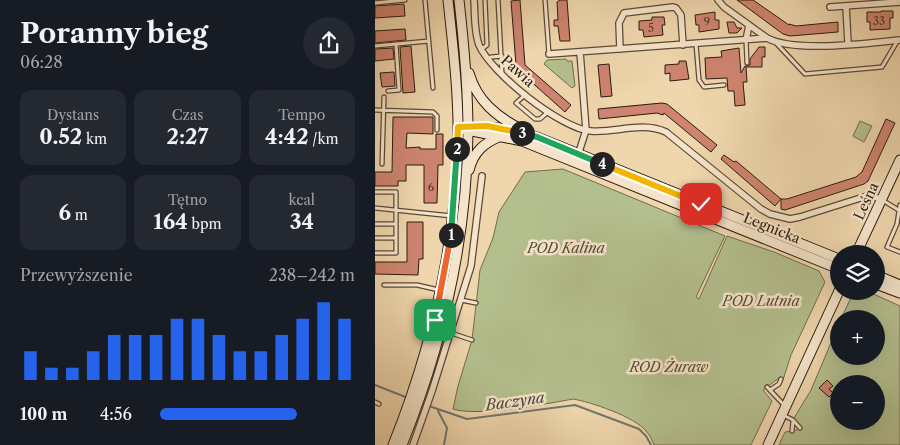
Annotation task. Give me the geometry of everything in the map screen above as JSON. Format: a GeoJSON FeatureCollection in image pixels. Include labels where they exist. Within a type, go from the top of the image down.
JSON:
{"type":"FeatureCollection","features":[{"type":"Feature","properties":{"kind":"main road"},"geometry":{"type":"LineString","coordinates":[[423,390],[442,291],[453,216],[458,127],[448,0]]}},
{"type":"Feature","properties":{"kind":"main road"},"geometry":{"type":"LineString","coordinates":[[402,445],[423,390],[450,292],[465,185],[468,129],[466,60],[459,0]]}},
{"type":"Feature","properties":{"kind":"main road"},"geometry":{"type":"LineString","coordinates":[[466,60],[474,86],[481,99],[492,111],[509,123],[537,137]]}},
{"type":"Feature","properties":{"kind":"main road","name":"Legnicka"},"geometry":{"type":"LineString","coordinates":[[458,127],[523,141],[830,265]]}},
{"type":"Feature","properties":{"kind":"main road","name":"Legnicka"},"geometry":{"type":"LineString","coordinates":[[468,129],[498,128],[537,137],[830,255]]}},
{"type":"Feature","properties":{"kind":"main road"},"geometry":{"type":"LineString","coordinates":[[465,185],[474,155],[485,144],[502,136]]}},
{"type":"Feature","properties":{"kind":"main road","name":"Leśna"},"geometry":{"type":"LineString","coordinates":[[860,245],[900,160]]}},
{"type":"Feature","properties":{"kind":"main road"},"geometry":{"type":"LineString","coordinates":[[885,279],[900,285]]}},
{"type":"Feature","properties":{"kind":"main road"},"geometry":{"type":"LineString","coordinates":[[885,287],[900,293]]}},
{"type":"Feature","properties":{"kind":"main road"},"geometry":{"type":"LineString","coordinates":[[768,445],[835,300]]}},
{"type":"Feature","properties":{"kind":"main road"},"geometry":{"type":"LineString","coordinates":[[393,445],[415,414]]}},
{"type":"Feature","properties":{"kind":"street","name":"Pawia"},"geometry":{"type":"LineString","coordinates":[[474,0],[477,38],[481,50],[488,60],[502,75],[548,112],[563,122],[586,130]]}},
{"type":"Feature","properties":{"kind":"street"},"geometry":{"type":"LineString","coordinates":[[718,0],[724,7],[776,43],[807,46],[899,40]]}},
{"type":"Feature","properties":{"kind":"street"},"geometry":{"type":"LineString","coordinates":[[830,7],[900,2]]}},
{"type":"Feature","properties":{"kind":"street"},"geometry":{"type":"LineString","coordinates":[[846,6],[848,43]]}},
{"type":"Feature","properties":{"kind":"street"},"geometry":{"type":"LineString","coordinates":[[620,49],[619,24],[624,13],[673,7],[681,15],[683,45]]}},
{"type":"Feature","properties":{"kind":"street"},"geometry":{"type":"LineString","coordinates":[[745,40],[749,25]]}},
{"type":"Feature","properties":{"kind":"street"},"geometry":{"type":"LineString","coordinates":[[549,54],[767,38]]}},
{"type":"Feature","properties":{"kind":"street"},"geometry":{"type":"LineString","coordinates":[[578,155],[586,130],[580,52]]}},
{"type":"Feature","properties":{"kind":"street","name":"Legnicka"},"geometry":{"type":"LineString","coordinates":[[586,130],[645,126],[658,128],[666,132],[761,209],[781,217],[800,218],[870,195],[881,200]]}},
{"type":"Feature","properties":{"kind":"street"},"geometry":{"type":"LineString","coordinates":[[423,390],[450,332],[461,300],[474,248],[482,176]]}},
{"type":"Feature","properties":{"kind":"street"},"geometry":{"type":"LineString","coordinates":[[413,445],[415,414]]}},
{"type":"Feature","properties":{"kind":"lane"},"geometry":{"type":"LineString","coordinates":[[375,3],[405,0]]}},
{"type":"Feature","properties":{"kind":"lane"},"geometry":{"type":"LineString","coordinates":[[425,0],[433,88]]}},
{"type":"Feature","properties":{"kind":"lane"},"geometry":{"type":"LineString","coordinates":[[481,50],[487,45],[485,0]]}},
{"type":"Feature","properties":{"kind":"lane"},"geometry":{"type":"LineString","coordinates":[[498,0],[502,75]]}},
{"type":"Feature","properties":{"kind":"lane"},"geometry":{"type":"LineString","coordinates":[[545,0],[549,54]]}},
{"type":"Feature","properties":{"kind":"lane"},"geometry":{"type":"LineString","coordinates":[[745,40],[747,63]]}},
{"type":"Feature","properties":{"kind":"lane"},"geometry":{"type":"LineString","coordinates":[[776,43],[805,74],[882,67],[899,40]]}},
{"type":"Feature","properties":{"kind":"lane"},"geometry":{"type":"LineString","coordinates":[[375,46],[429,41]]}},
{"type":"Feature","properties":{"kind":"lane"},"geometry":{"type":"LineString","coordinates":[[387,91],[399,90],[396,44]]}},
{"type":"Feature","properties":{"kind":"lane"},"geometry":{"type":"LineString","coordinates":[[696,44],[699,80],[704,86],[724,85]]}},
{"type":"Feature","properties":{"kind":"lane"},"geometry":{"type":"LineString","coordinates":[[488,60],[491,57],[502,56]]}},
{"type":"Feature","properties":{"kind":"lane"},"geometry":{"type":"LineString","coordinates":[[525,94],[516,103],[535,119],[540,119],[548,112]]}},
{"type":"Feature","properties":{"kind":"lane"},"geometry":{"type":"LineString","coordinates":[[382,164],[384,97]]}},
{"type":"Feature","properties":{"kind":"lane"},"geometry":{"type":"LineString","coordinates":[[375,110],[433,112],[437,116],[437,130]]}},
{"type":"Feature","properties":{"kind":"lane"},"geometry":{"type":"LineString","coordinates":[[375,192],[396,192],[396,254],[375,253]]}},
{"type":"Feature","properties":{"kind":"lane"},"geometry":{"type":"LineString","coordinates":[[881,200],[899,211]]}},
{"type":"Feature","properties":{"kind":"lane"},"geometry":{"type":"LineString","coordinates":[[900,205],[898,224],[887,247],[900,252]]}},
{"type":"Feature","properties":{"kind":"lane"},"geometry":{"type":"LineString","coordinates":[[375,208],[453,216]]}},
{"type":"Feature","properties":{"kind":"lane"},"geometry":{"type":"LineString","coordinates":[[375,224],[396,224]]}},
{"type":"Feature","properties":{"kind":"lane"},"geometry":{"type":"LineString","coordinates":[[375,238],[395,238]]}},
{"type":"Feature","properties":{"kind":"lane"},"geometry":{"type":"LineString","coordinates":[[384,285],[417,285],[442,291]]}},
{"type":"Feature","properties":{"kind":"lane"},"geometry":{"type":"LineString","coordinates":[[461,300],[476,303]]}},
{"type":"Feature","properties":{"kind":"lane"},"geometry":{"type":"LineString","coordinates":[[450,332],[472,340]]}},
{"type":"Feature","properties":{"kind":"lane"},"geometry":{"type":"LineString","coordinates":[[781,379],[779,383],[768,388],[800,428]]}},
{"type":"Feature","properties":{"kind":"lane"},"geometry":{"type":"LineString","coordinates":[[792,431],[793,420]]}},
{"type":"Feature","properties":{"kind":"green space"},"geometry":{"type":"Polygon","coordinates":[[[566,59],[567,61],[572,61],[575,86],[572,88],[544,64],[547,60],[566,59]]]}},
{"type":"Feature","properties":{"kind":"green space"},"geometry":{"type":"Polygon","coordinates":[[[860,121],[872,126],[864,142],[853,136],[860,121]]]}},
{"type":"Feature","properties":{"kind":"green space"},"geometry":{"type":"Polygon","coordinates":[[[563,169],[725,236],[696,297],[699,299],[727,236],[774,252],[819,271],[825,282],[791,355],[783,380],[779,378],[763,390],[772,401],[751,445],[654,445],[647,433],[632,421],[601,407],[573,399],[494,411],[478,412],[453,409],[472,340],[480,270],[493,238],[499,212],[525,172],[563,169]]]}},
{"type":"Feature","properties":{"kind":"green space"},"geometry":{"type":"Polygon","coordinates":[[[885,299],[900,306],[900,445],[779,445],[785,432],[794,431],[801,427],[794,418],[811,390],[830,345],[830,365],[885,365],[885,310],[845,310],[850,300],[885,299]]]}},
{"type":"Feature","properties":{"kind":"building"},"geometry":{"type":"Polygon","coordinates":[[[520,0],[525,65],[571,105],[565,112],[518,70],[511,1],[520,0]]]}},
{"type":"Feature","properties":{"kind":"building"},"geometry":{"type":"Polygon","coordinates":[[[567,0],[570,41],[560,41],[558,26],[554,26],[554,20],[558,20],[557,2],[567,0]]]}},
{"type":"Feature","properties":{"kind":"building"},"geometry":{"type":"Polygon","coordinates":[[[737,0],[753,0],[789,25],[838,22],[838,32],[790,36],[783,34],[737,0]]]}},
{"type":"Feature","properties":{"kind":"building"},"geometry":{"type":"Polygon","coordinates":[[[404,4],[405,16],[375,18],[375,6],[404,4]]]}},
{"type":"Feature","properties":{"kind":"building"},"geometry":{"type":"Polygon","coordinates":[[[893,11],[893,18],[890,18],[890,29],[870,30],[870,22],[867,22],[867,12],[893,11]]]}},
{"type":"Feature","properties":{"kind":"building"},"geometry":{"type":"Polygon","coordinates":[[[715,12],[715,20],[719,20],[719,29],[699,32],[699,25],[696,25],[695,15],[715,12]]]}},
{"type":"Feature","properties":{"kind":"building"},"geometry":{"type":"Polygon","coordinates":[[[652,17],[664,17],[665,25],[662,25],[663,35],[644,37],[643,30],[639,30],[639,21],[652,20],[652,17]]]}},
{"type":"Feature","properties":{"kind":"building"},"geometry":{"type":"Polygon","coordinates":[[[727,22],[734,22],[737,28],[742,28],[737,33],[729,33],[727,22]]]}},
{"type":"Feature","properties":{"kind":"building"},"geometry":{"type":"Polygon","coordinates":[[[405,29],[406,40],[375,43],[375,31],[405,29]]]}},
{"type":"Feature","properties":{"kind":"building"},"geometry":{"type":"Polygon","coordinates":[[[411,46],[415,92],[403,93],[400,47],[411,46]]]}},
{"type":"Feature","properties":{"kind":"building"},"geometry":{"type":"Polygon","coordinates":[[[759,47],[765,47],[762,67],[746,67],[747,82],[743,82],[745,105],[735,106],[734,91],[728,91],[727,78],[706,79],[705,58],[722,57],[721,51],[739,48],[741,73],[745,66],[750,65],[750,59],[759,47]]]}},
{"type":"Feature","properties":{"kind":"building"},"geometry":{"type":"Polygon","coordinates":[[[393,48],[394,59],[375,61],[375,49],[393,48]]]}},
{"type":"Feature","properties":{"kind":"building"},"geometry":{"type":"Polygon","coordinates":[[[679,61],[686,61],[689,79],[670,81],[670,73],[665,74],[665,65],[679,64],[679,61]]]}},
{"type":"Feature","properties":{"kind":"building"},"geometry":{"type":"Polygon","coordinates":[[[609,64],[612,96],[601,97],[598,65],[609,64]]]}},
{"type":"Feature","properties":{"kind":"building"},"geometry":{"type":"Polygon","coordinates":[[[394,72],[395,86],[382,87],[380,73],[394,72]]]}},
{"type":"Feature","properties":{"kind":"building"},"geometry":{"type":"Polygon","coordinates":[[[667,104],[717,145],[711,152],[664,113],[663,115],[657,113],[599,119],[598,109],[667,104]]]}},
{"type":"Feature","properties":{"kind":"building"},"geometry":{"type":"Polygon","coordinates":[[[393,117],[433,117],[433,134],[407,133],[406,148],[436,149],[436,134],[443,134],[443,165],[438,165],[437,203],[424,203],[424,165],[406,165],[406,181],[398,181],[398,186],[375,186],[375,172],[392,172],[393,117]]]}},
{"type":"Feature","properties":{"kind":"building"},"geometry":{"type":"Polygon","coordinates":[[[886,119],[895,123],[868,181],[864,184],[785,210],[781,209],[781,199],[787,199],[856,177],[862,172],[886,119]]]}},
{"type":"Feature","properties":{"kind":"building"},"geometry":{"type":"Polygon","coordinates":[[[724,155],[734,162],[736,161],[781,199],[775,206],[721,159],[724,155]]]}},
{"type":"Feature","properties":{"kind":"building"},"geometry":{"type":"Polygon","coordinates":[[[407,222],[423,222],[423,259],[419,259],[418,275],[375,274],[375,262],[407,262],[407,222]]]}},
{"type":"Feature","properties":{"kind":"building"},"geometry":{"type":"Polygon","coordinates":[[[827,380],[830,383],[830,396],[829,397],[819,388],[827,380]]]}},
{"type":"Feature","properties":{"kind":"waterway","name":"Baczyna"},"geometry":{"type":"LineString","coordinates":[[375,385],[408,398]]}},
{"type":"Feature","properties":{"kind":"waterway","name":"Baczyna"},"geometry":{"type":"LineString","coordinates":[[429,406],[467,419],[575,405],[639,429],[651,445]]}},
{"type":"Feature","properties":{"kind":"waterway"},"geometry":{"type":"LineString","coordinates":[[438,411],[447,428],[444,445]]}},
{"type":"Feature","properties":{"kind":"route"},"geometry":{"type":"LineString","coordinates":[[435,320],[449,250],[453,216],[458,127],[487,126],[537,137],[701,204]]}},
{"type":"Feature","properties":{"kind":"park label","name":"POD Kalina"},"geometry":{"type":"Point","coordinates":[566,248]}},
{"type":"Feature","properties":{"kind":"park label","name":"POD Lutnia"},"geometry":{"type":"Point","coordinates":[761,301]}},
{"type":"Feature","properties":{"kind":"park label","name":"ROD Żuraw"},"geometry":{"type":"Point","coordinates":[669,367]}}]}
